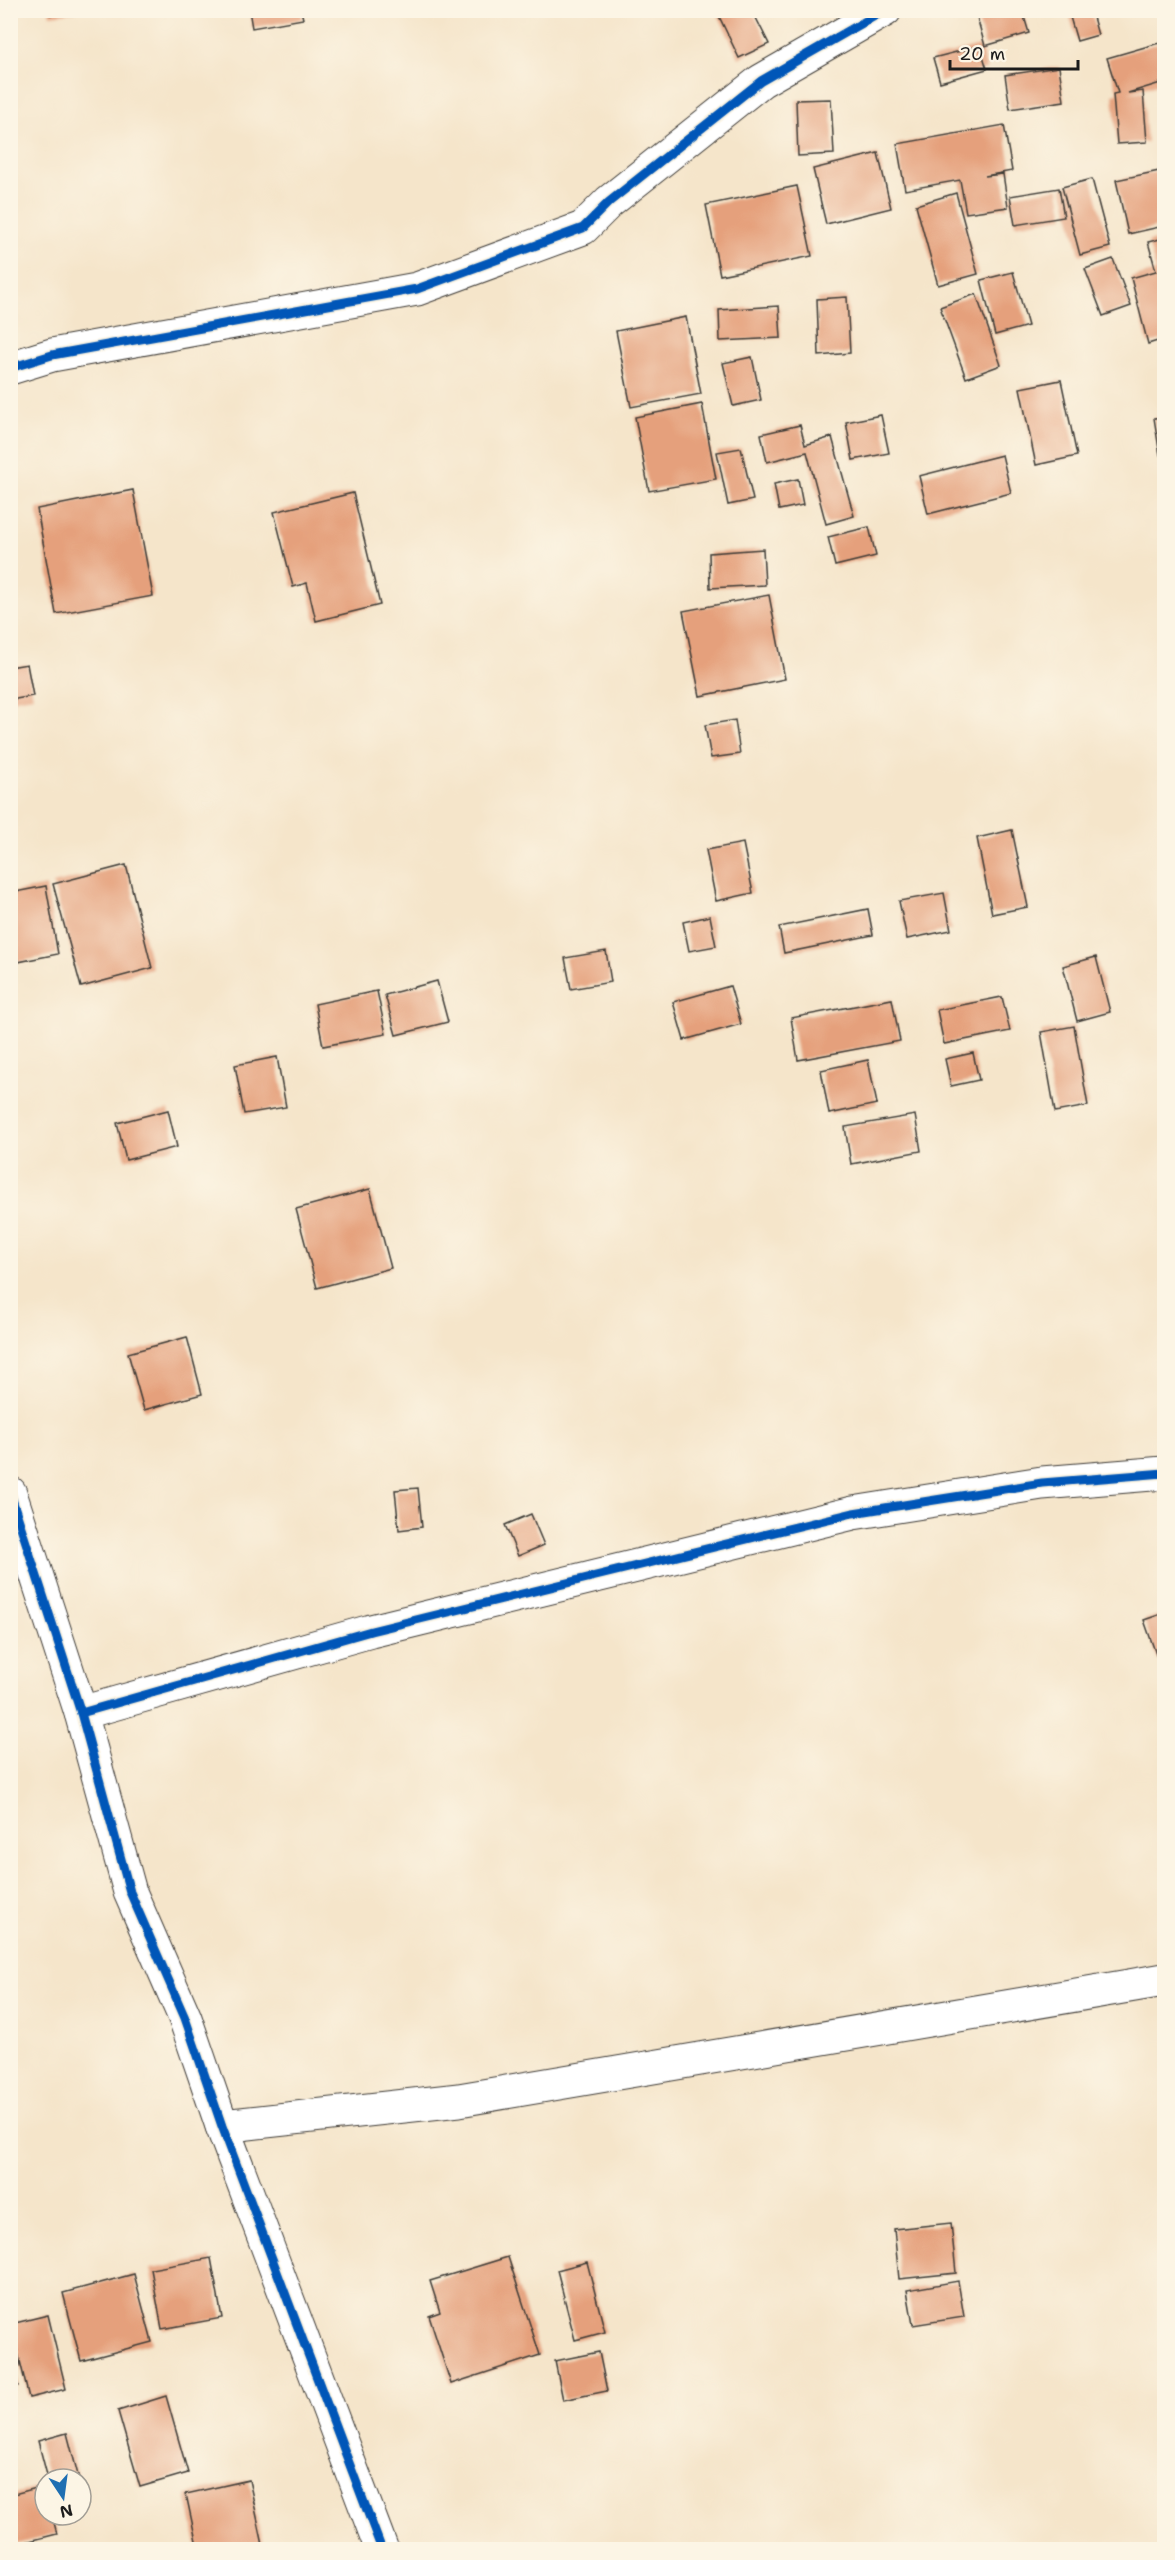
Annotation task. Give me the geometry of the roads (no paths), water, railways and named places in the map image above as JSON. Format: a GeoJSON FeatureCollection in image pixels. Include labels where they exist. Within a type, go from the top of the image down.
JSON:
{"type":"FeatureCollection","features":[{"type":"Feature","properties":{"kind":"street"},"geometry":{"type":"LineString","coordinates":[[10,368],[52,355],[417,290],[583,228],[609,202],[761,81],[885,10]]}},
{"type":"Feature","properties":{"kind":"street"},"geometry":{"type":"LineString","coordinates":[[81,1713],[371,1631],[854,1513],[1042,1484],[1164,1473]]}},
{"type":"Feature","properties":{"kind":"street"},"geometry":{"type":"LineString","coordinates":[[10,1493],[81,1713],[130,1892],[185,2018],[222,2126],[382,2550]]}},
{"type":"Feature","properties":{"kind":"street"},"geometry":{"type":"LineString","coordinates":[[222,2126],[459,2100],[1164,1980]]}}]}
